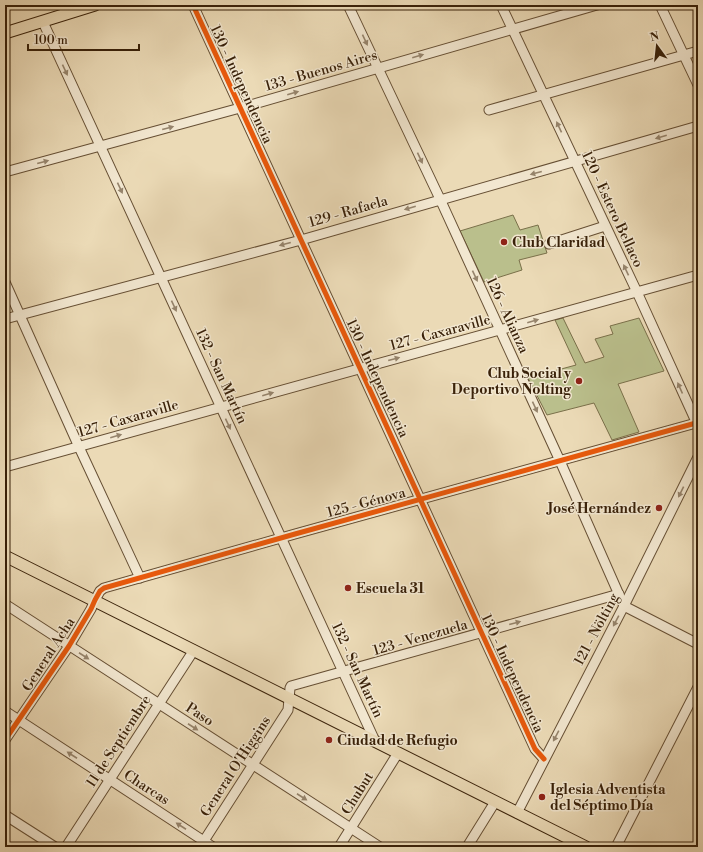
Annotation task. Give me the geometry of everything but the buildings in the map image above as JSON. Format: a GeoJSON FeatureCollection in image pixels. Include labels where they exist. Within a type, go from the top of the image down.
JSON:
{"type":"FeatureCollection","features":[{"type":"Feature","properties":{"kind":"main road"},"geometry":{"type":"LineString","coordinates":[[5,33],[95,5]]}},
{"type":"Feature","properties":{"kind":"main road"},"geometry":{"type":"LineString","coordinates":[[5,556],[586,847]]}},
{"type":"Feature","properties":{"kind":"street","name":"130 - Independencia"},"geometry":{"type":"LineString","coordinates":[[193,5],[480,632],[535,749],[544,759]]}},
{"type":"Feature","properties":{"kind":"street","name":"126 - Alianza"},"geometry":{"type":"LineString","coordinates":[[348,5],[440,199],[560,461],[624,606]]}},
{"type":"Feature","properties":{"kind":"street","name":"120 - Estero Bellaco"},"geometry":{"type":"LineString","coordinates":[[501,5],[637,292],[697,425]]}},
{"type":"Feature","properties":{"kind":"street","name":"133 - Buenos Aires"},"geometry":{"type":"LineString","coordinates":[[5,172],[240,108],[597,5]]}},
{"type":"Feature","properties":{"kind":"street"},"geometry":{"type":"LineString","coordinates":[[660,5],[698,85]]}},
{"type":"Feature","properties":{"kind":"street","name":"132 - San Martín"},"geometry":{"type":"LineString","coordinates":[[43,22],[375,741]]}},
{"type":"Feature","properties":{"kind":"street"},"geometry":{"type":"LineString","coordinates":[[489,110],[698,51]]}},
{"type":"Feature","properties":{"kind":"street","name":"129 - Rafaela"},"geometry":{"type":"LineString","coordinates":[[5,319],[301,240],[698,126]]}},
{"type":"Feature","properties":{"kind":"street"},"geometry":{"type":"LineString","coordinates":[[549,244],[605,226]]}},
{"type":"Feature","properties":{"kind":"street","name":"127 - Caxaraville"},"geometry":{"type":"LineString","coordinates":[[5,467],[698,275]]}},
{"type":"Feature","properties":{"kind":"street"},"geometry":{"type":"LineString","coordinates":[[5,282],[140,578]]}},
{"type":"Feature","properties":{"kind":"street","name":"125 - Génova"},"geometry":{"type":"LineString","coordinates":[[95,600],[100,591],[104,588],[560,461],[697,425]]}},
{"type":"Feature","properties":{"kind":"street","name":"121 - Nölting"},"geometry":{"type":"LineString","coordinates":[[517,812],[624,606],[698,457]]}},
{"type":"Feature","properties":{"kind":"street","name":"123 - Venezuela"},"geometry":{"type":"LineString","coordinates":[[289,698],[291,686],[343,670],[619,594]]}},
{"type":"Feature","properties":{"kind":"street","name":"General Acha"},"geometry":{"type":"LineString","coordinates":[[5,740],[69,646],[95,600]]}},
{"type":"Feature","properties":{"kind":"street","name":"Paso"},"geometry":{"type":"LineString","coordinates":[[5,604],[380,847]]}},
{"type":"Feature","properties":{"kind":"street"},"geometry":{"type":"LineString","coordinates":[[624,606],[698,644]]}},
{"type":"Feature","properties":{"kind":"street","name":"11 de Septiembre"},"geometry":{"type":"LineString","coordinates":[[66,847],[194,650]]}},
{"type":"Feature","properties":{"kind":"street"},"geometry":{"type":"LineString","coordinates":[[616,847],[698,687]]}},
{"type":"Feature","properties":{"kind":"street","name":"General O'Higgins"},"geometry":{"type":"LineString","coordinates":[[202,844],[288,710],[289,698]]}},
{"type":"Feature","properties":{"kind":"street","name":"Charcas"},"geometry":{"type":"LineString","coordinates":[[5,711],[110,780],[202,844],[213,847]]}},
{"type":"Feature","properties":{"kind":"street","name":"Chubut"},"geometry":{"type":"LineString","coordinates":[[339,847],[398,753]]}},
{"type":"Feature","properties":{"kind":"street"},"geometry":{"type":"LineString","coordinates":[[467,847],[495,802]]}},
{"type":"Feature","properties":{"kind":"street"},"geometry":{"type":"LineString","coordinates":[[5,815],[55,847]]}},
{"type":"Feature","properties":{"kind":"green space","name":"Club Claridad"},"geometry":{"type":"Polygon","coordinates":[[[513,215],[520,230],[538,225],[547,253],[519,260],[522,270],[484,282],[460,231],[513,215]]]}},
{"type":"Feature","properties":{"kind":"green space","name":"Club Social y Deportivo Nolting"},"geometry":{"type":"Polygon","coordinates":[[[563,318],[585,363],[604,357],[595,339],[613,334],[610,326],[639,318],[664,371],[618,384],[639,432],[612,440],[594,403],[547,415],[528,378],[576,365],[555,320],[563,318]]]}},
{"type":"Feature","properties":{"kind":"railway"},"geometry":{"type":"LineString","coordinates":[[5,7],[14,5]]}},
{"type":"Feature","properties":{"kind":"cycle path"},"geometry":{"type":"LineString","coordinates":[[193,5],[535,749],[544,759]]}},
{"type":"Feature","properties":{"kind":"cycle path"},"geometry":{"type":"LineString","coordinates":[[5,740],[69,646],[100,591],[104,588],[696,423]]}},
{"type":"Feature","properties":{"kind":"place","name":"Club Claridad"},"geometry":{"type":"Point","coordinates":[504,242]}},
{"type":"Feature","properties":{"kind":"place","name":"Club Social y Deportivo Nolting"},"geometry":{"type":"Point","coordinates":[579,381]}},
{"type":"Feature","properties":{"kind":"place","name":"José Hernández"},"geometry":{"type":"Point","coordinates":[659,508]}},
{"type":"Feature","properties":{"kind":"place","name":"Escuela 31"},"geometry":{"type":"Point","coordinates":[348,588]}},
{"type":"Feature","properties":{"kind":"place","name":"Ciudad de Refugio"},"geometry":{"type":"Point","coordinates":[329,740]}},
{"type":"Feature","properties":{"kind":"place","name":"Iglesia Adventista del Séptimo Día"},"geometry":{"type":"Point","coordinates":[542,797]}}]}
